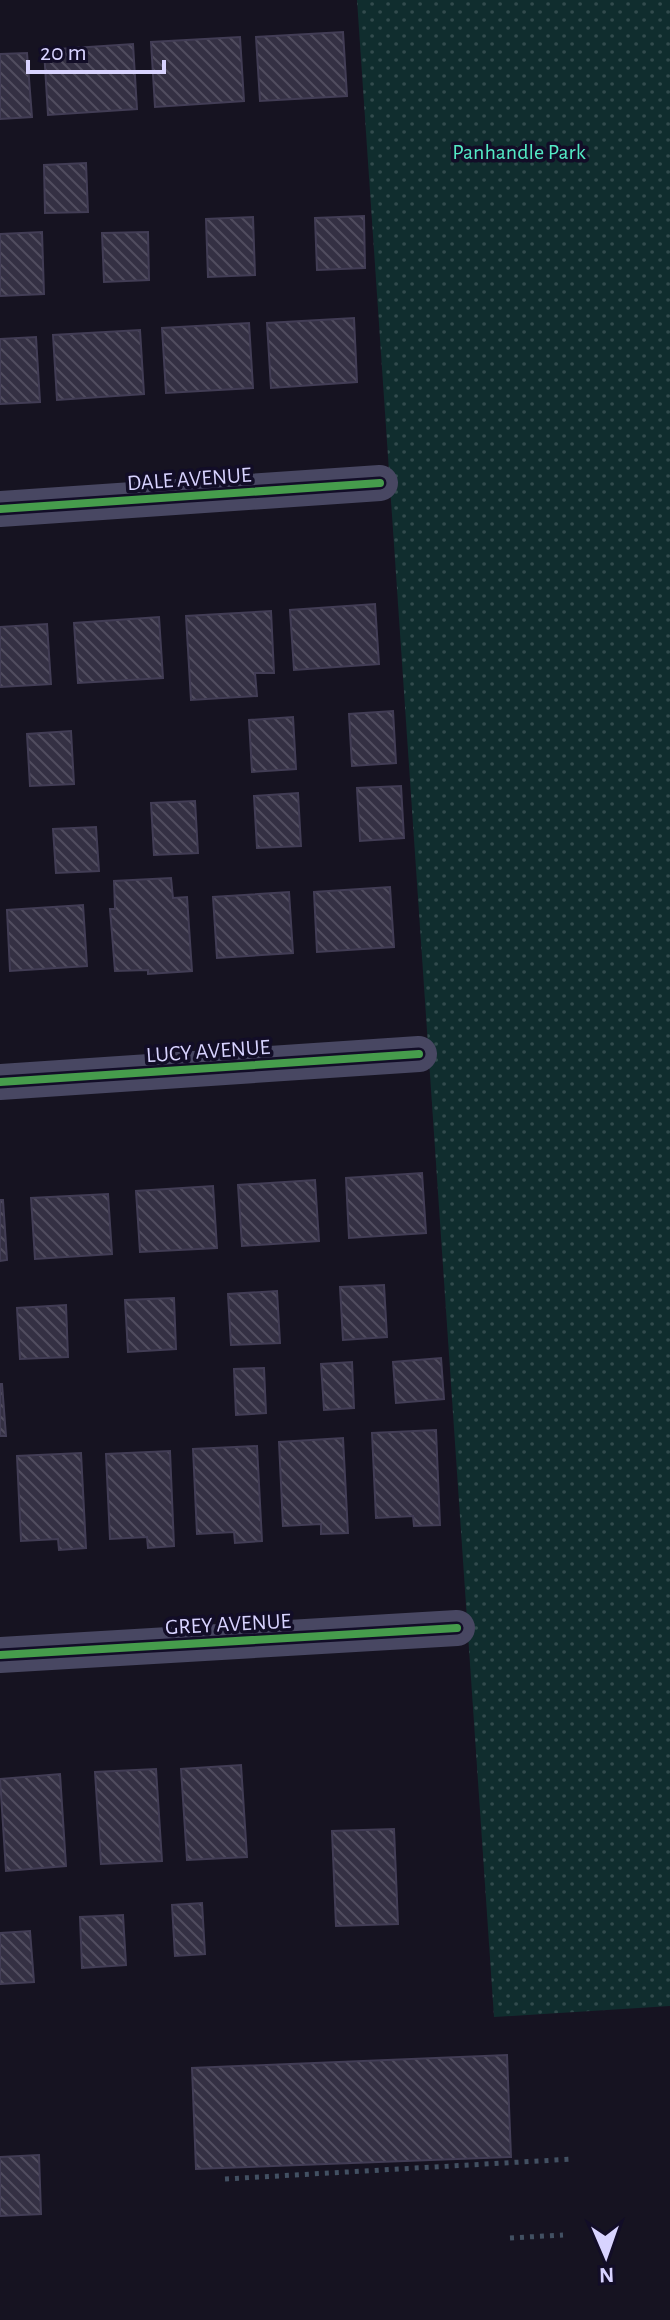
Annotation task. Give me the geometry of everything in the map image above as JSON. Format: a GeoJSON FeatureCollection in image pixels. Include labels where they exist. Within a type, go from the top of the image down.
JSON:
{"type":"FeatureCollection","features":[{"type":"Feature","properties":{"kind":"street","name":"DALE AVENUE"},"geometry":{"type":"LineString","coordinates":[[0,509],[380,483]]}},
{"type":"Feature","properties":{"kind":"street","name":"LUCY AVENUE"},"geometry":{"type":"LineString","coordinates":[[0,1082],[419,1054]]}},
{"type":"Feature","properties":{"kind":"street","name":"GREY AVENUE"},"geometry":{"type":"LineString","coordinates":[[0,1655],[457,1628]]}},
{"type":"Feature","properties":{"kind":"path"},"geometry":{"type":"LineString","coordinates":[[225,2179],[573,2159]]}},
{"type":"Feature","properties":{"kind":"path"},"geometry":{"type":"LineString","coordinates":[[510,2238],[563,2235]]}},
{"type":"Feature","properties":{"kind":"green space","name":"Panhandle Park"},"geometry":{"type":"Polygon","coordinates":[[[357,0],[670,0],[670,2006],[494,2017],[357,0]]]}},
{"type":"Feature","properties":{"kind":"building"},"geometry":{"type":"Polygon","coordinates":[[[343,32],[347,96],[260,101],[256,37],[343,32]]]}},
{"type":"Feature","properties":{"kind":"building"},"geometry":{"type":"Polygon","coordinates":[[[240,37],[244,101],[155,107],[151,42],[240,37]]]}},
{"type":"Feature","properties":{"kind":"building"},"geometry":{"type":"Polygon","coordinates":[[[133,44],[137,109],[48,115],[44,50],[133,44]]]}},
{"type":"Feature","properties":{"kind":"building"},"geometry":{"type":"Polygon","coordinates":[[[27,53],[32,117],[0,119],[0,54],[27,53]]]}},
{"type":"Feature","properties":{"kind":"building"},"geometry":{"type":"Polygon","coordinates":[[[86,163],[88,212],[45,213],[44,165],[86,163]]]}},
{"type":"Feature","properties":{"kind":"building"},"geometry":{"type":"Polygon","coordinates":[[[364,216],[365,268],[317,270],[315,218],[364,216]]]}},
{"type":"Feature","properties":{"kind":"building"},"geometry":{"type":"Polygon","coordinates":[[[253,217],[255,275],[208,277],[206,219],[253,217]]]}},
{"type":"Feature","properties":{"kind":"building"},"geometry":{"type":"Polygon","coordinates":[[[42,232],[44,294],[0,296],[0,234],[42,232]]]}},
{"type":"Feature","properties":{"kind":"building"},"geometry":{"type":"Polygon","coordinates":[[[148,232],[149,280],[104,282],[102,233],[148,232]]]}},
{"type":"Feature","properties":{"kind":"building"},"geometry":{"type":"Polygon","coordinates":[[[354,318],[357,382],[271,388],[267,323],[354,318]]]}},
{"type":"Feature","properties":{"kind":"building"},"geometry":{"type":"Polygon","coordinates":[[[249,323],[253,388],[166,393],[162,328],[249,323]]]}},
{"type":"Feature","properties":{"kind":"building"},"geometry":{"type":"Polygon","coordinates":[[[140,330],[144,394],[57,400],[53,335],[140,330]]]}},
{"type":"Feature","properties":{"kind":"building"},"geometry":{"type":"Polygon","coordinates":[[[36,337],[40,402],[0,404],[0,339],[36,337]]]}},
{"type":"Feature","properties":{"kind":"building"},"geometry":{"type":"Polygon","coordinates":[[[375,604],[379,664],[294,670],[290,610],[375,604]]]}},
{"type":"Feature","properties":{"kind":"building"},"geometry":{"type":"Polygon","coordinates":[[[271,611],[274,673],[255,673],[257,696],[191,700],[186,616],[271,611]]]}},
{"type":"Feature","properties":{"kind":"building"},"geometry":{"type":"Polygon","coordinates":[[[159,617],[163,678],[78,683],[74,623],[159,617]]]}},
{"type":"Feature","properties":{"kind":"building"},"geometry":{"type":"Polygon","coordinates":[[[47,624],[51,684],[0,687],[0,627],[47,624]]]}},
{"type":"Feature","properties":{"kind":"building"},"geometry":{"type":"Polygon","coordinates":[[[393,711],[396,763],[352,766],[349,714],[393,711]]]}},
{"type":"Feature","properties":{"kind":"building"},"geometry":{"type":"Polygon","coordinates":[[[293,717],[296,769],[252,772],[249,720],[293,717]]]}},
{"type":"Feature","properties":{"kind":"building"},"geometry":{"type":"Polygon","coordinates":[[[71,731],[74,784],[30,786],[27,734],[71,731]]]}},
{"type":"Feature","properties":{"kind":"building"},"geometry":{"type":"Polygon","coordinates":[[[401,786],[404,838],[360,841],[357,788],[401,786]]]}},
{"type":"Feature","properties":{"kind":"building"},"geometry":{"type":"Polygon","coordinates":[[[298,793],[301,846],[257,848],[254,796],[298,793]]]}},
{"type":"Feature","properties":{"kind":"building"},"geometry":{"type":"Polygon","coordinates":[[[195,801],[198,853],[154,855],[151,803],[195,801]]]}},
{"type":"Feature","properties":{"kind":"building"},"geometry":{"type":"Polygon","coordinates":[[[96,827],[99,871],[56,873],[53,829],[96,827]]]}},
{"type":"Feature","properties":{"kind":"building"},"geometry":{"type":"Polygon","coordinates":[[[171,878],[173,898],[187,897],[192,971],[148,974],[148,970],[115,971],[110,909],[115,909],[114,881],[171,878]]]}},
{"type":"Feature","properties":{"kind":"building"},"geometry":{"type":"Polygon","coordinates":[[[390,887],[394,947],[317,952],[314,892],[390,887]]]}},
{"type":"Feature","properties":{"kind":"building"},"geometry":{"type":"Polygon","coordinates":[[[289,892],[293,953],[217,958],[213,897],[289,892]]]}},
{"type":"Feature","properties":{"kind":"building"},"geometry":{"type":"Polygon","coordinates":[[[83,905],[87,966],[10,971],[7,910],[83,905]]]}},
{"type":"Feature","properties":{"kind":"building"},"geometry":{"type":"Polygon","coordinates":[[[422,1173],[426,1233],[349,1238],[346,1178],[422,1173]]]}},
{"type":"Feature","properties":{"kind":"building"},"geometry":{"type":"Polygon","coordinates":[[[315,1180],[319,1241],[242,1246],[238,1185],[315,1180]]]}},
{"type":"Feature","properties":{"kind":"building"},"geometry":{"type":"Polygon","coordinates":[[[213,1186],[217,1248],[140,1252],[136,1191],[213,1186]]]}},
{"type":"Feature","properties":{"kind":"building"},"geometry":{"type":"Polygon","coordinates":[[[108,1194],[112,1254],[35,1259],[31,1198],[108,1194]]]}},
{"type":"Feature","properties":{"kind":"building"},"geometry":{"type":"Polygon","coordinates":[[[0,1200],[3,1200],[7,1260],[0,1261],[0,1200]]]}},
{"type":"Feature","properties":{"kind":"building"},"geometry":{"type":"Polygon","coordinates":[[[384,1285],[387,1337],[343,1340],[340,1287],[384,1285]]]}},
{"type":"Feature","properties":{"kind":"building"},"geometry":{"type":"Polygon","coordinates":[[[277,1291],[280,1343],[231,1345],[228,1294],[277,1291]]]}},
{"type":"Feature","properties":{"kind":"building"},"geometry":{"type":"Polygon","coordinates":[[[174,1298],[176,1349],[128,1352],[125,1300],[174,1298]]]}},
{"type":"Feature","properties":{"kind":"building"},"geometry":{"type":"Polygon","coordinates":[[[66,1305],[68,1357],[20,1359],[17,1308],[66,1305]]]}},
{"type":"Feature","properties":{"kind":"building"},"geometry":{"type":"Polygon","coordinates":[[[441,1358],[444,1399],[396,1403],[393,1362],[441,1358]]]}},
{"type":"Feature","properties":{"kind":"building"},"geometry":{"type":"Polygon","coordinates":[[[352,1362],[354,1408],[324,1410],[321,1364],[352,1362]]]}},
{"type":"Feature","properties":{"kind":"building"},"geometry":{"type":"Polygon","coordinates":[[[264,1368],[266,1413],[236,1415],[234,1369],[264,1368]]]}},
{"type":"Feature","properties":{"kind":"building"},"geometry":{"type":"Polygon","coordinates":[[[2,1384],[6,1436],[0,1436],[2,1384]]]}},
{"type":"Feature","properties":{"kind":"building"},"geometry":{"type":"Polygon","coordinates":[[[436,1430],[440,1525],[414,1526],[413,1516],[376,1518],[372,1433],[436,1430]]]}},
{"type":"Feature","properties":{"kind":"building"},"geometry":{"type":"Polygon","coordinates":[[[343,1438],[348,1533],[321,1534],[321,1524],[283,1526],[279,1442],[343,1438]]]}},
{"type":"Feature","properties":{"kind":"building"},"geometry":{"type":"Polygon","coordinates":[[[257,1446],[262,1541],[235,1543],[234,1532],[197,1534],[193,1449],[257,1446]]]}},
{"type":"Feature","properties":{"kind":"building"},"geometry":{"type":"Polygon","coordinates":[[[170,1451],[174,1546],[148,1548],[147,1537],[110,1539],[106,1454],[170,1451]]]}},
{"type":"Feature","properties":{"kind":"building"},"geometry":{"type":"Polygon","coordinates":[[[81,1453],[86,1548],[59,1550],[58,1539],[21,1541],[17,1456],[81,1453]]]}},
{"type":"Feature","properties":{"kind":"building"},"geometry":{"type":"Polygon","coordinates":[[[241,1765],[247,1857],[187,1860],[181,1769],[241,1765]]]}},
{"type":"Feature","properties":{"kind":"building"},"geometry":{"type":"Polygon","coordinates":[[[156,1769],[162,1861],[101,1864],[95,1772],[156,1769]]]}},
{"type":"Feature","properties":{"kind":"building"},"geometry":{"type":"Polygon","coordinates":[[[60,1774],[66,1866],[6,1871],[0,1779],[60,1774]]]}},
{"type":"Feature","properties":{"kind":"building"},"geometry":{"type":"Polygon","coordinates":[[[394,1829],[398,1924],[336,1926],[332,1831],[394,1829]]]}},
{"type":"Feature","properties":{"kind":"building"},"geometry":{"type":"Polygon","coordinates":[[[202,1903],[205,1954],[175,1956],[172,1905],[202,1903]]]}},
{"type":"Feature","properties":{"kind":"building"},"geometry":{"type":"Polygon","coordinates":[[[123,1915],[126,1965],[82,1968],[80,1917],[123,1915]]]}},
{"type":"Feature","properties":{"kind":"building"},"geometry":{"type":"Polygon","coordinates":[[[30,1931],[34,1982],[0,1984],[0,1933],[30,1931]]]}},
{"type":"Feature","properties":{"kind":"building"},"geometry":{"type":"Polygon","coordinates":[[[507,2055],[511,2157],[196,2169],[192,2068],[507,2055]]]}},
{"type":"Feature","properties":{"kind":"building"},"geometry":{"type":"Polygon","coordinates":[[[39,2155],[41,2214],[0,2216],[0,2157],[39,2155]]]}},
{"type":"Feature","properties":{"kind":"cycle path"},"geometry":{"type":"LineString","coordinates":[[0,509],[380,483]]}},
{"type":"Feature","properties":{"kind":"cycle path"},"geometry":{"type":"LineString","coordinates":[[0,1082],[419,1054]]}},
{"type":"Feature","properties":{"kind":"cycle path"},"geometry":{"type":"LineString","coordinates":[[0,1655],[457,1628]]}}]}
